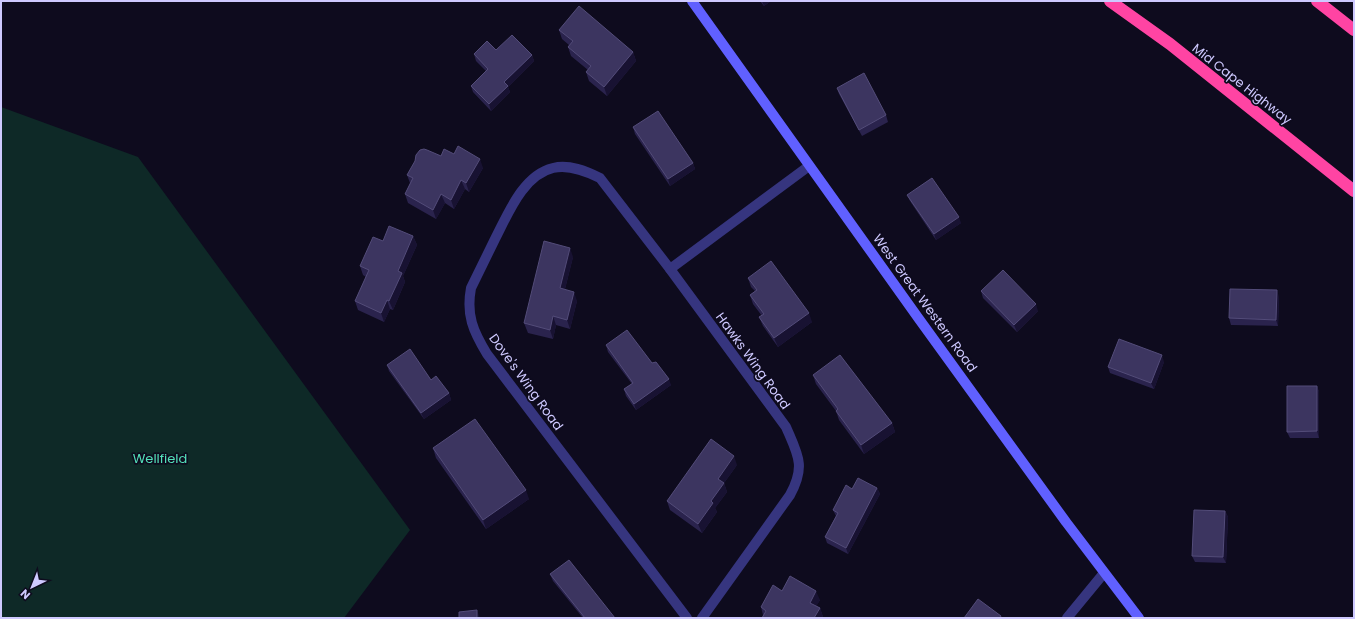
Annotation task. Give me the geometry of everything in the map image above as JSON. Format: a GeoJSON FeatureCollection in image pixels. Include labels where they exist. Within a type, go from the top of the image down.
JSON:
{"type":"FeatureCollection","features":[{"type":"Feature","properties":{"kind":"highway","name":"Mid Cape Highway"},"geometry":{"type":"LineString","coordinates":[[1110,1],[1170,44],[1354,191]]}},
{"type":"Feature","properties":{"kind":"highway"},"geometry":{"type":"LineString","coordinates":[[1317,1],[1354,30]]}},
{"type":"Feature","properties":{"kind":"street","name":"West Great Western Road"},"geometry":{"type":"LineString","coordinates":[[692,1],[919,319],[1104,573],[1139,618]]}},
{"type":"Feature","properties":{"kind":"street"},"geometry":{"type":"LineString","coordinates":[[670,269],[809,166]]}},
{"type":"Feature","properties":{"kind":"street","name":"Dove's Wing Road"},"geometry":{"type":"LineString","coordinates":[[670,269],[600,178],[586,170],[567,167],[553,168],[541,173],[530,182],[512,205],[471,288],[468,303],[470,318],[477,339],[487,354],[687,618]]}},
{"type":"Feature","properties":{"kind":"street","name":"Hawks Wing Road"},"geometry":{"type":"LineString","coordinates":[[670,269],[786,427],[798,457],[800,470],[790,495],[702,618]]}},
{"type":"Feature","properties":{"kind":"street"},"geometry":{"type":"LineString","coordinates":[[1067,618],[1104,573]]}},
{"type":"Feature","properties":{"kind":"green space","name":"Wellfield"},"geometry":{"type":"Polygon","coordinates":[[[1,107],[138,157],[410,530],[344,618],[1,618],[1,107]]]}},
{"type":"Feature","properties":{"kind":"building"},"geometry":{"type":"Polygon","coordinates":[[[579,6],[633,52],[604,87],[586,72],[591,66],[568,47],[573,41],[559,30],[579,6]]]}},
{"type":"Feature","properties":{"kind":"building"},"geometry":{"type":"Polygon","coordinates":[[[512,35],[532,55],[504,82],[508,86],[489,104],[471,86],[488,69],[474,54],[487,41],[496,50],[512,35]]]}},
{"type":"Feature","properties":{"kind":"building"},"geometry":{"type":"Polygon","coordinates":[[[864,73],[886,115],[859,130],[837,88],[864,73]]]}},
{"type":"Feature","properties":{"kind":"building"},"geometry":{"type":"Polygon","coordinates":[[[658,111],[693,163],[668,179],[633,127],[658,111]]]}},
{"type":"Feature","properties":{"kind":"building"},"geometry":{"type":"Polygon","coordinates":[[[458,146],[480,159],[466,183],[461,180],[451,200],[441,194],[433,210],[405,194],[413,178],[407,175],[415,161],[416,155],[420,150],[424,149],[441,156],[444,149],[454,154],[458,146]]]}},
{"type":"Feature","properties":{"kind":"building"},"geometry":{"type":"Polygon","coordinates":[[[932,178],[959,217],[934,234],[907,195],[932,178]]]}},
{"type":"Feature","properties":{"kind":"building"},"geometry":{"type":"Polygon","coordinates":[[[389,226],[413,236],[398,271],[402,273],[389,301],[387,300],[381,313],[355,301],[369,270],[360,266],[373,237],[383,241],[389,226]]]}},
{"type":"Feature","properties":{"kind":"building"},"geometry":{"type":"Polygon","coordinates":[[[544,241],[570,248],[560,288],[574,292],[567,320],[553,316],[550,330],[524,323],[544,241]]]}},
{"type":"Feature","properties":{"kind":"building"},"geometry":{"type":"Polygon","coordinates":[[[771,261],[809,313],[774,338],[759,317],[764,314],[750,295],[757,290],[748,278],[771,261]]]}},
{"type":"Feature","properties":{"kind":"building"},"geometry":{"type":"Polygon","coordinates":[[[1003,270],[1036,304],[1014,325],[981,291],[1003,270]]]}},
{"type":"Feature","properties":{"kind":"building"},"geometry":{"type":"Polygon","coordinates":[[[1230,289],[1277,290],[1276,320],[1229,318],[1230,289]]]}},
{"type":"Feature","properties":{"kind":"building"},"geometry":{"type":"Polygon","coordinates":[[[627,330],[652,363],[656,362],[669,379],[634,404],[624,389],[633,383],[606,345],[627,330]]]}},
{"type":"Feature","properties":{"kind":"building"},"geometry":{"type":"Polygon","coordinates":[[[1119,339],[1162,355],[1151,383],[1108,367],[1119,339]]]}},
{"type":"Feature","properties":{"kind":"building"},"geometry":{"type":"Polygon","coordinates":[[[410,349],[431,380],[436,376],[449,393],[421,413],[387,365],[410,349]]]}},
{"type":"Feature","properties":{"kind":"building"},"geometry":{"type":"Polygon","coordinates":[[[840,355],[892,423],[861,445],[836,411],[838,409],[813,375],[840,355]]]}},
{"type":"Feature","properties":{"kind":"building"},"geometry":{"type":"Polygon","coordinates":[[[1287,386],[1317,386],[1317,431],[1287,432],[1287,386]]]}},
{"type":"Feature","properties":{"kind":"building"},"geometry":{"type":"Polygon","coordinates":[[[475,419],[526,490],[483,520],[433,448],[475,419]]]}},
{"type":"Feature","properties":{"kind":"building"},"geometry":{"type":"Polygon","coordinates":[[[711,439],[734,456],[718,479],[724,483],[711,501],[713,503],[698,524],[667,501],[711,439]]]}},
{"type":"Feature","properties":{"kind":"building"},"geometry":{"type":"Polygon","coordinates":[[[858,478],[877,488],[846,548],[825,537],[838,513],[833,510],[846,485],[852,489],[858,478]]]}},
{"type":"Feature","properties":{"kind":"building"},"geometry":{"type":"Polygon","coordinates":[[[1194,510],[1225,511],[1223,557],[1192,556],[1194,510]]]}},
{"type":"Feature","properties":{"kind":"building"},"geometry":{"type":"Polygon","coordinates":[[[569,560],[615,618],[585,618],[550,574],[569,560]]]}},
{"type":"Feature","properties":{"kind":"building"},"geometry":{"type":"Polygon","coordinates":[[[790,576],[816,591],[810,603],[820,608],[814,618],[762,618],[766,611],[761,607],[773,585],[782,591],[790,576]]]}},
{"type":"Feature","properties":{"kind":"building"},"geometry":{"type":"Polygon","coordinates":[[[978,599],[1001,616],[1000,618],[964,618],[978,599]]]}},
{"type":"Feature","properties":{"kind":"building"},"geometry":{"type":"Polygon","coordinates":[[[477,610],[477,618],[459,618],[459,612],[477,610]]]}}]}
